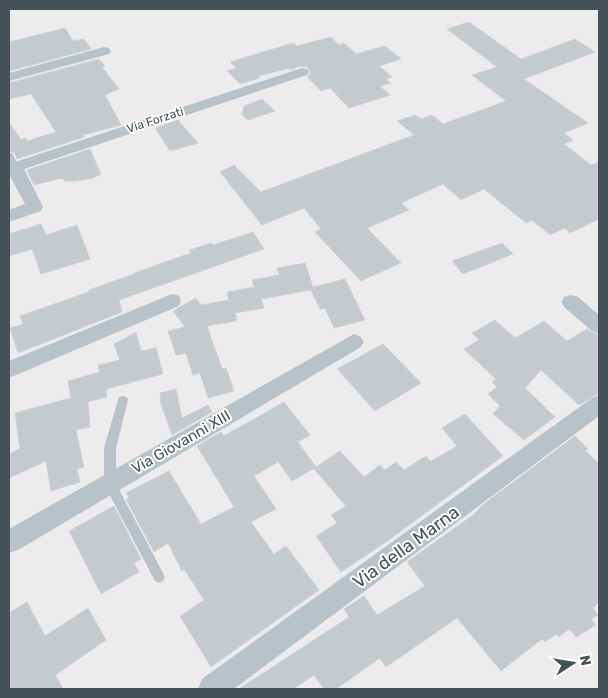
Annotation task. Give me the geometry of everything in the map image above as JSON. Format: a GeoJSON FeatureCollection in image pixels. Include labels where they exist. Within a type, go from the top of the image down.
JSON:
{"type":"FeatureCollection","features":[{"type":"Feature","properties":{"kind":"street"},"geometry":{"type":"LineString","coordinates":[[9,77],[104,51]]}},
{"type":"Feature","properties":{"kind":"street","name":"Via Forzati"},"geometry":{"type":"LineString","coordinates":[[11,164],[302,72]]}},
{"type":"Feature","properties":{"kind":"street"},"geometry":{"type":"LineString","coordinates":[[9,216],[35,208],[11,164]]}},
{"type":"Feature","properties":{"kind":"street"},"geometry":{"type":"LineString","coordinates":[[9,370],[172,300]]}},
{"type":"Feature","properties":{"kind":"street"},"geometry":{"type":"LineString","coordinates":[[571,302],[599,326]]}},
{"type":"Feature","properties":{"kind":"street","name":"Via Giovanni XIII"},"geometry":{"type":"LineString","coordinates":[[9,542],[354,342]]}},
{"type":"Feature","properties":{"kind":"street","name":"Via della Marna"},"geometry":{"type":"LineString","coordinates":[[212,689],[599,404]]}},
{"type":"Feature","properties":{"kind":"lane"},"geometry":{"type":"LineString","coordinates":[[123,400],[110,448],[110,484],[158,577]]}},
{"type":"Feature","properties":{"kind":"building"},"geometry":{"type":"Polygon","coordinates":[[[469,22],[521,59],[575,39],[595,52],[524,79],[588,123],[564,133],[573,140],[564,144],[591,165],[599,162],[599,219],[570,233],[565,228],[550,235],[532,220],[526,223],[484,189],[461,200],[443,184],[401,203],[409,210],[367,228],[401,263],[361,281],[315,232],[321,229],[304,208],[262,225],[220,172],[234,165],[261,192],[414,135],[397,121],[415,115],[421,119],[432,115],[443,124],[506,101],[472,75],[497,67],[447,29],[469,22]]]}},
{"type":"Feature","properties":{"kind":"building"},"geometry":{"type":"Polygon","coordinates":[[[65,28],[73,41],[84,39],[91,49],[9,71],[9,42],[65,28]]]}},
{"type":"Feature","properties":{"kind":"building"},"geometry":{"type":"Polygon","coordinates":[[[331,37],[339,45],[344,43],[356,54],[385,46],[401,59],[379,66],[392,77],[386,79],[391,83],[380,86],[390,95],[349,108],[330,88],[321,91],[307,77],[311,73],[307,67],[301,66],[291,70],[290,68],[258,76],[260,78],[240,84],[227,71],[236,68],[230,62],[294,43],[296,46],[331,37]]]}},
{"type":"Feature","properties":{"kind":"building"},"geometry":{"type":"Polygon","coordinates":[[[99,59],[105,66],[102,67],[119,89],[105,95],[121,125],[83,135],[84,137],[17,159],[14,152],[9,151],[9,122],[21,140],[25,138],[27,141],[56,132],[31,94],[9,99],[9,83],[99,59]]]}},
{"type":"Feature","properties":{"kind":"building"},"geometry":{"type":"Polygon","coordinates":[[[262,99],[275,111],[248,120],[242,115],[244,106],[262,99]]]}},
{"type":"Feature","properties":{"kind":"building"},"geometry":{"type":"Polygon","coordinates":[[[178,120],[198,143],[170,151],[155,128],[178,120]]]}},
{"type":"Feature","properties":{"kind":"building"},"geometry":{"type":"Polygon","coordinates":[[[90,149],[101,174],[93,178],[76,181],[65,181],[62,178],[34,185],[27,170],[90,149]]]}},
{"type":"Feature","properties":{"kind":"building"},"geometry":{"type":"Polygon","coordinates":[[[41,224],[46,235],[77,225],[90,259],[41,274],[32,249],[9,256],[9,234],[41,224]]]}},
{"type":"Feature","properties":{"kind":"building"},"geometry":{"type":"Polygon","coordinates":[[[253,232],[264,249],[119,300],[122,312],[18,353],[10,328],[23,324],[20,316],[191,253],[189,250],[212,243],[213,245],[253,232]]]}},
{"type":"Feature","properties":{"kind":"building"},"geometry":{"type":"Polygon","coordinates":[[[502,243],[513,254],[463,274],[452,261],[502,243]]]}},
{"type":"Feature","properties":{"kind":"building"},"geometry":{"type":"Polygon","coordinates":[[[305,263],[313,287],[345,279],[365,320],[334,328],[325,308],[320,309],[311,290],[261,299],[264,308],[235,313],[237,321],[207,326],[222,369],[226,368],[234,391],[208,398],[200,373],[193,375],[186,353],[176,355],[168,331],[185,327],[173,311],[196,298],[201,305],[229,300],[227,292],[254,287],[252,280],[279,275],[277,268],[305,263]]]}},
{"type":"Feature","properties":{"kind":"building"},"geometry":{"type":"Polygon","coordinates":[[[495,320],[515,338],[544,321],[567,341],[587,329],[599,335],[599,393],[579,405],[541,370],[525,388],[555,417],[524,440],[493,414],[500,406],[488,394],[497,387],[492,382],[496,379],[464,349],[479,340],[472,333],[495,320]]]}},
{"type":"Feature","properties":{"kind":"building"},"geometry":{"type":"Polygon","coordinates":[[[136,332],[141,351],[156,348],[163,374],[106,389],[107,397],[88,402],[90,427],[76,430],[84,467],[77,469],[80,482],[51,491],[46,461],[9,478],[9,454],[20,449],[15,413],[71,398],[68,381],[100,372],[98,365],[120,360],[114,344],[136,332]]]}},
{"type":"Feature","properties":{"kind":"building"},"geometry":{"type":"Polygon","coordinates":[[[383,344],[421,383],[375,411],[337,369],[383,344]]]}},
{"type":"Feature","properties":{"kind":"building"},"geometry":{"type":"Polygon","coordinates":[[[176,389],[182,418],[208,405],[212,412],[172,435],[161,404],[160,393],[176,389]]]}},
{"type":"Feature","properties":{"kind":"building"},"geometry":{"type":"Polygon","coordinates":[[[284,402],[310,435],[298,442],[316,467],[340,451],[364,477],[380,465],[385,470],[396,462],[404,470],[426,456],[431,461],[457,446],[442,428],[465,414],[503,456],[386,542],[341,572],[316,536],[337,523],[331,515],[346,506],[315,468],[292,481],[278,462],[254,476],[276,509],[251,522],[274,554],[286,546],[319,590],[211,667],[180,616],[204,600],[184,569],[182,571],[168,543],[154,552],[126,499],[129,498],[126,493],[169,471],[201,524],[234,507],[197,446],[221,432],[224,436],[284,402]]]}},
{"type":"Feature","properties":{"kind":"building"},"geometry":{"type":"Polygon","coordinates":[[[575,436],[588,449],[585,450],[599,464],[599,602],[593,608],[598,615],[591,619],[596,625],[576,637],[569,629],[559,637],[556,634],[545,642],[542,639],[501,671],[457,618],[386,667],[380,658],[336,689],[324,689],[314,675],[293,689],[239,689],[349,617],[344,609],[364,596],[377,615],[425,586],[407,562],[473,515],[485,503],[575,436]]]}},
{"type":"Feature","properties":{"kind":"building"},"geometry":{"type":"Polygon","coordinates":[[[114,506],[141,559],[134,563],[139,572],[101,594],[69,531],[114,506]]]}},
{"type":"Feature","properties":{"kind":"building"},"geometry":{"type":"Polygon","coordinates":[[[27,602],[45,636],[88,608],[106,640],[55,675],[63,689],[9,689],[9,613],[27,602]]]}}]}
